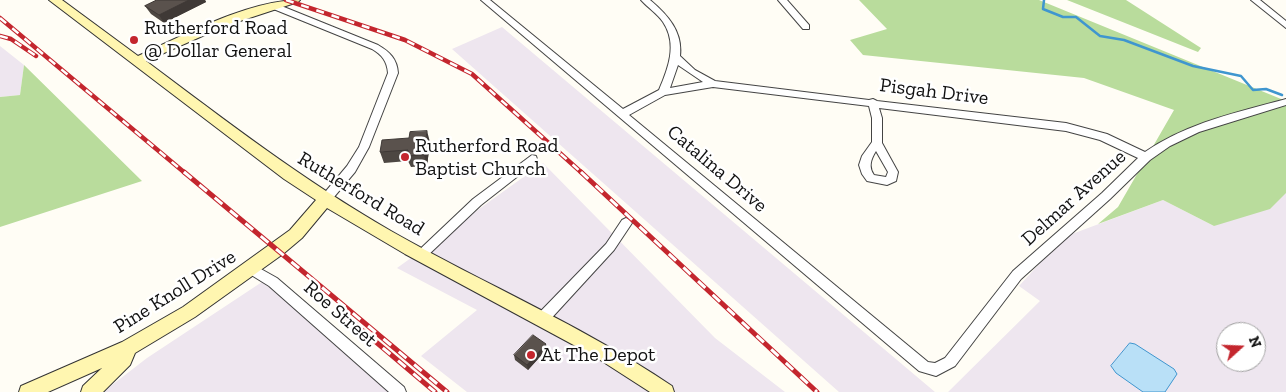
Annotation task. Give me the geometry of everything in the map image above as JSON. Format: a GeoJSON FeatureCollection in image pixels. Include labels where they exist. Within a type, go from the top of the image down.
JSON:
{"type":"FeatureCollection","features":[{"type":"Feature","properties":{"kind":"street","name":"Rutherford Road"},"geometry":{"type":"LineString","coordinates":[[55,0],[325,200],[421,255],[628,366],[665,392]]}},
{"type":"Feature","properties":{"kind":"street"},"geometry":{"type":"LineString","coordinates":[[136,61],[221,23],[294,0]]}},
{"type":"Feature","properties":{"kind":"street","name":"Catalina Drive"},"geometry":{"type":"LineString","coordinates":[[486,0],[924,366]]}},
{"type":"Feature","properties":{"kind":"street"},"geometry":{"type":"LineString","coordinates":[[645,0],[660,11],[669,24],[676,50],[676,58],[663,92]]}},
{"type":"Feature","properties":{"kind":"street"},"geometry":{"type":"LineString","coordinates":[[782,0],[806,27]]}},
{"type":"Feature","properties":{"kind":"street"},"geometry":{"type":"LineString","coordinates":[[1256,0],[1286,25]]}},
{"type":"Feature","properties":{"kind":"street"},"geometry":{"type":"LineString","coordinates":[[274,6],[374,47],[386,54],[393,66],[393,73],[364,147],[351,169],[325,200]]}},
{"type":"Feature","properties":{"kind":"street","name":"Pisgah Drive"},"geometry":{"type":"LineString","coordinates":[[676,58],[692,72],[713,84]]}},
{"type":"Feature","properties":{"kind":"street","name":"Pisgah Drive"},"geometry":{"type":"LineString","coordinates":[[622,114],[663,92],[713,84],[1066,127],[1103,137],[1146,157]]}},
{"type":"Feature","properties":{"kind":"street"},"geometry":{"type":"LineString","coordinates":[[872,102],[877,118],[877,144]]}},
{"type":"Feature","properties":{"kind":"street","name":"Delmar Avenue"},"geometry":{"type":"LineString","coordinates":[[924,366],[936,370],[950,362],[1017,275],[1106,196],[1146,157],[1166,143],[1195,129],[1286,102]]}},
{"type":"Feature","properties":{"kind":"street"},"geometry":{"type":"LineString","coordinates":[[421,255],[477,202],[532,159]]}},
{"type":"Feature","properties":{"kind":"street","name":"Pine Knoll Drive"},"geometry":{"type":"LineString","coordinates":[[39,390],[128,348],[189,312],[252,269],[296,234],[325,200]]}},
{"type":"Feature","properties":{"kind":"street"},"geometry":{"type":"LineString","coordinates":[[542,319],[610,247],[626,223]]}},
{"type":"Feature","properties":{"kind":"street","name":"Roe Street"},"geometry":{"type":"LineString","coordinates":[[252,269],[273,282],[399,392]]}},
{"type":"Feature","properties":{"kind":"street"},"geometry":{"type":"LineString","coordinates":[[90,392],[124,358],[128,348]]}},
{"type":"Feature","properties":{"kind":"shaded area"},"geometry":{"type":"Polygon","coordinates":[[[502,27],[935,392],[839,392],[452,49],[502,27]]]}},
{"type":"Feature","properties":{"kind":"shaded area"},"geometry":{"type":"Polygon","coordinates":[[[0,46],[24,65],[20,95],[0,97],[0,46]]]}},
{"type":"Feature","properties":{"kind":"shaded area"},"geometry":{"type":"Polygon","coordinates":[[[543,163],[715,338],[785,392],[467,392],[421,356],[477,310],[397,268],[543,163]]]}},
{"type":"Feature","properties":{"kind":"shaded area"},"geometry":{"type":"Polygon","coordinates":[[[1286,176],[1286,392],[948,392],[1040,301],[1019,286],[1064,237],[1163,200],[1214,226],[1286,176]]]}},
{"type":"Feature","properties":{"kind":"shaded area"},"geometry":{"type":"Polygon","coordinates":[[[265,280],[394,392],[103,392],[147,358],[265,280]]]}},
{"type":"Feature","properties":{"kind":"green space"},"geometry":{"type":"Polygon","coordinates":[[[859,0],[1039,0],[1286,101],[1286,193],[1270,209],[1214,226],[1163,200],[1098,224],[1118,207],[1174,110],[1084,78],[863,55],[850,40],[887,29],[859,0]]]}},
{"type":"Feature","properties":{"kind":"green space"},"geometry":{"type":"Polygon","coordinates":[[[1067,0],[1126,0],[1201,48],[1198,52],[1067,0]]]}},
{"type":"Feature","properties":{"kind":"green space"},"geometry":{"type":"Polygon","coordinates":[[[24,65],[142,181],[0,227],[0,97],[20,95],[24,65]]]}},
{"type":"Feature","properties":{"kind":"water"},"geometry":{"type":"Polygon","coordinates":[[[1130,343],[1135,344],[1174,369],[1177,374],[1165,392],[1143,392],[1116,373],[1111,366],[1130,343]]]}},
{"type":"Feature","properties":{"kind":"building"},"geometry":{"type":"Polygon","coordinates":[[[157,0],[189,0],[159,15],[145,6],[157,0]]]}},
{"type":"Feature","properties":{"kind":"building"},"geometry":{"type":"Polygon","coordinates":[[[427,131],[424,155],[407,156],[408,150],[380,152],[382,140],[409,138],[410,132],[427,131]]]}},
{"type":"Feature","properties":{"kind":"building","name":"At The Depot"},"geometry":{"type":"Polygon","coordinates":[[[533,335],[546,344],[527,365],[514,355],[533,335]]]}},
{"type":"Feature","properties":{"kind":"waterway"},"geometry":{"type":"LineString","coordinates":[[1044,0],[1043,9],[1063,17],[1076,17],[1100,36],[1124,40],[1193,66],[1241,76],[1253,90],[1266,89],[1282,95]]}},
{"type":"Feature","properties":{"kind":"railway"},"geometry":{"type":"LineString","coordinates":[[286,0],[405,40],[472,74],[582,173]]}},
{"type":"Feature","properties":{"kind":"railway"},"geometry":{"type":"LineString","coordinates":[[0,18],[185,173]]}},
{"type":"Feature","properties":{"kind":"railway"},"geometry":{"type":"LineString","coordinates":[[0,36],[11,39],[36,56]]}},
{"type":"Feature","properties":{"kind":"railway"},"geometry":{"type":"LineString","coordinates":[[184,172],[447,392]]}},
{"type":"Feature","properties":{"kind":"railway"},"geometry":{"type":"LineString","coordinates":[[581,172],[817,392]]}},
{"type":"Feature","properties":{"kind":"railway"},"geometry":{"type":"LineString","coordinates":[[337,309],[435,392]]}},
{"type":"Feature","properties":{"kind":"place","name":"Rutherford Road @ Dollar General"},"geometry":{"type":"Point","coordinates":[134,40]}},
{"type":"Feature","properties":{"kind":"place","name":"Rutherford Road Baptist Church"},"geometry":{"type":"Point","coordinates":[405,157]}},
{"type":"Feature","properties":{"kind":"place","name":"At The Depot"},"geometry":{"type":"Point","coordinates":[531,355]}}]}
